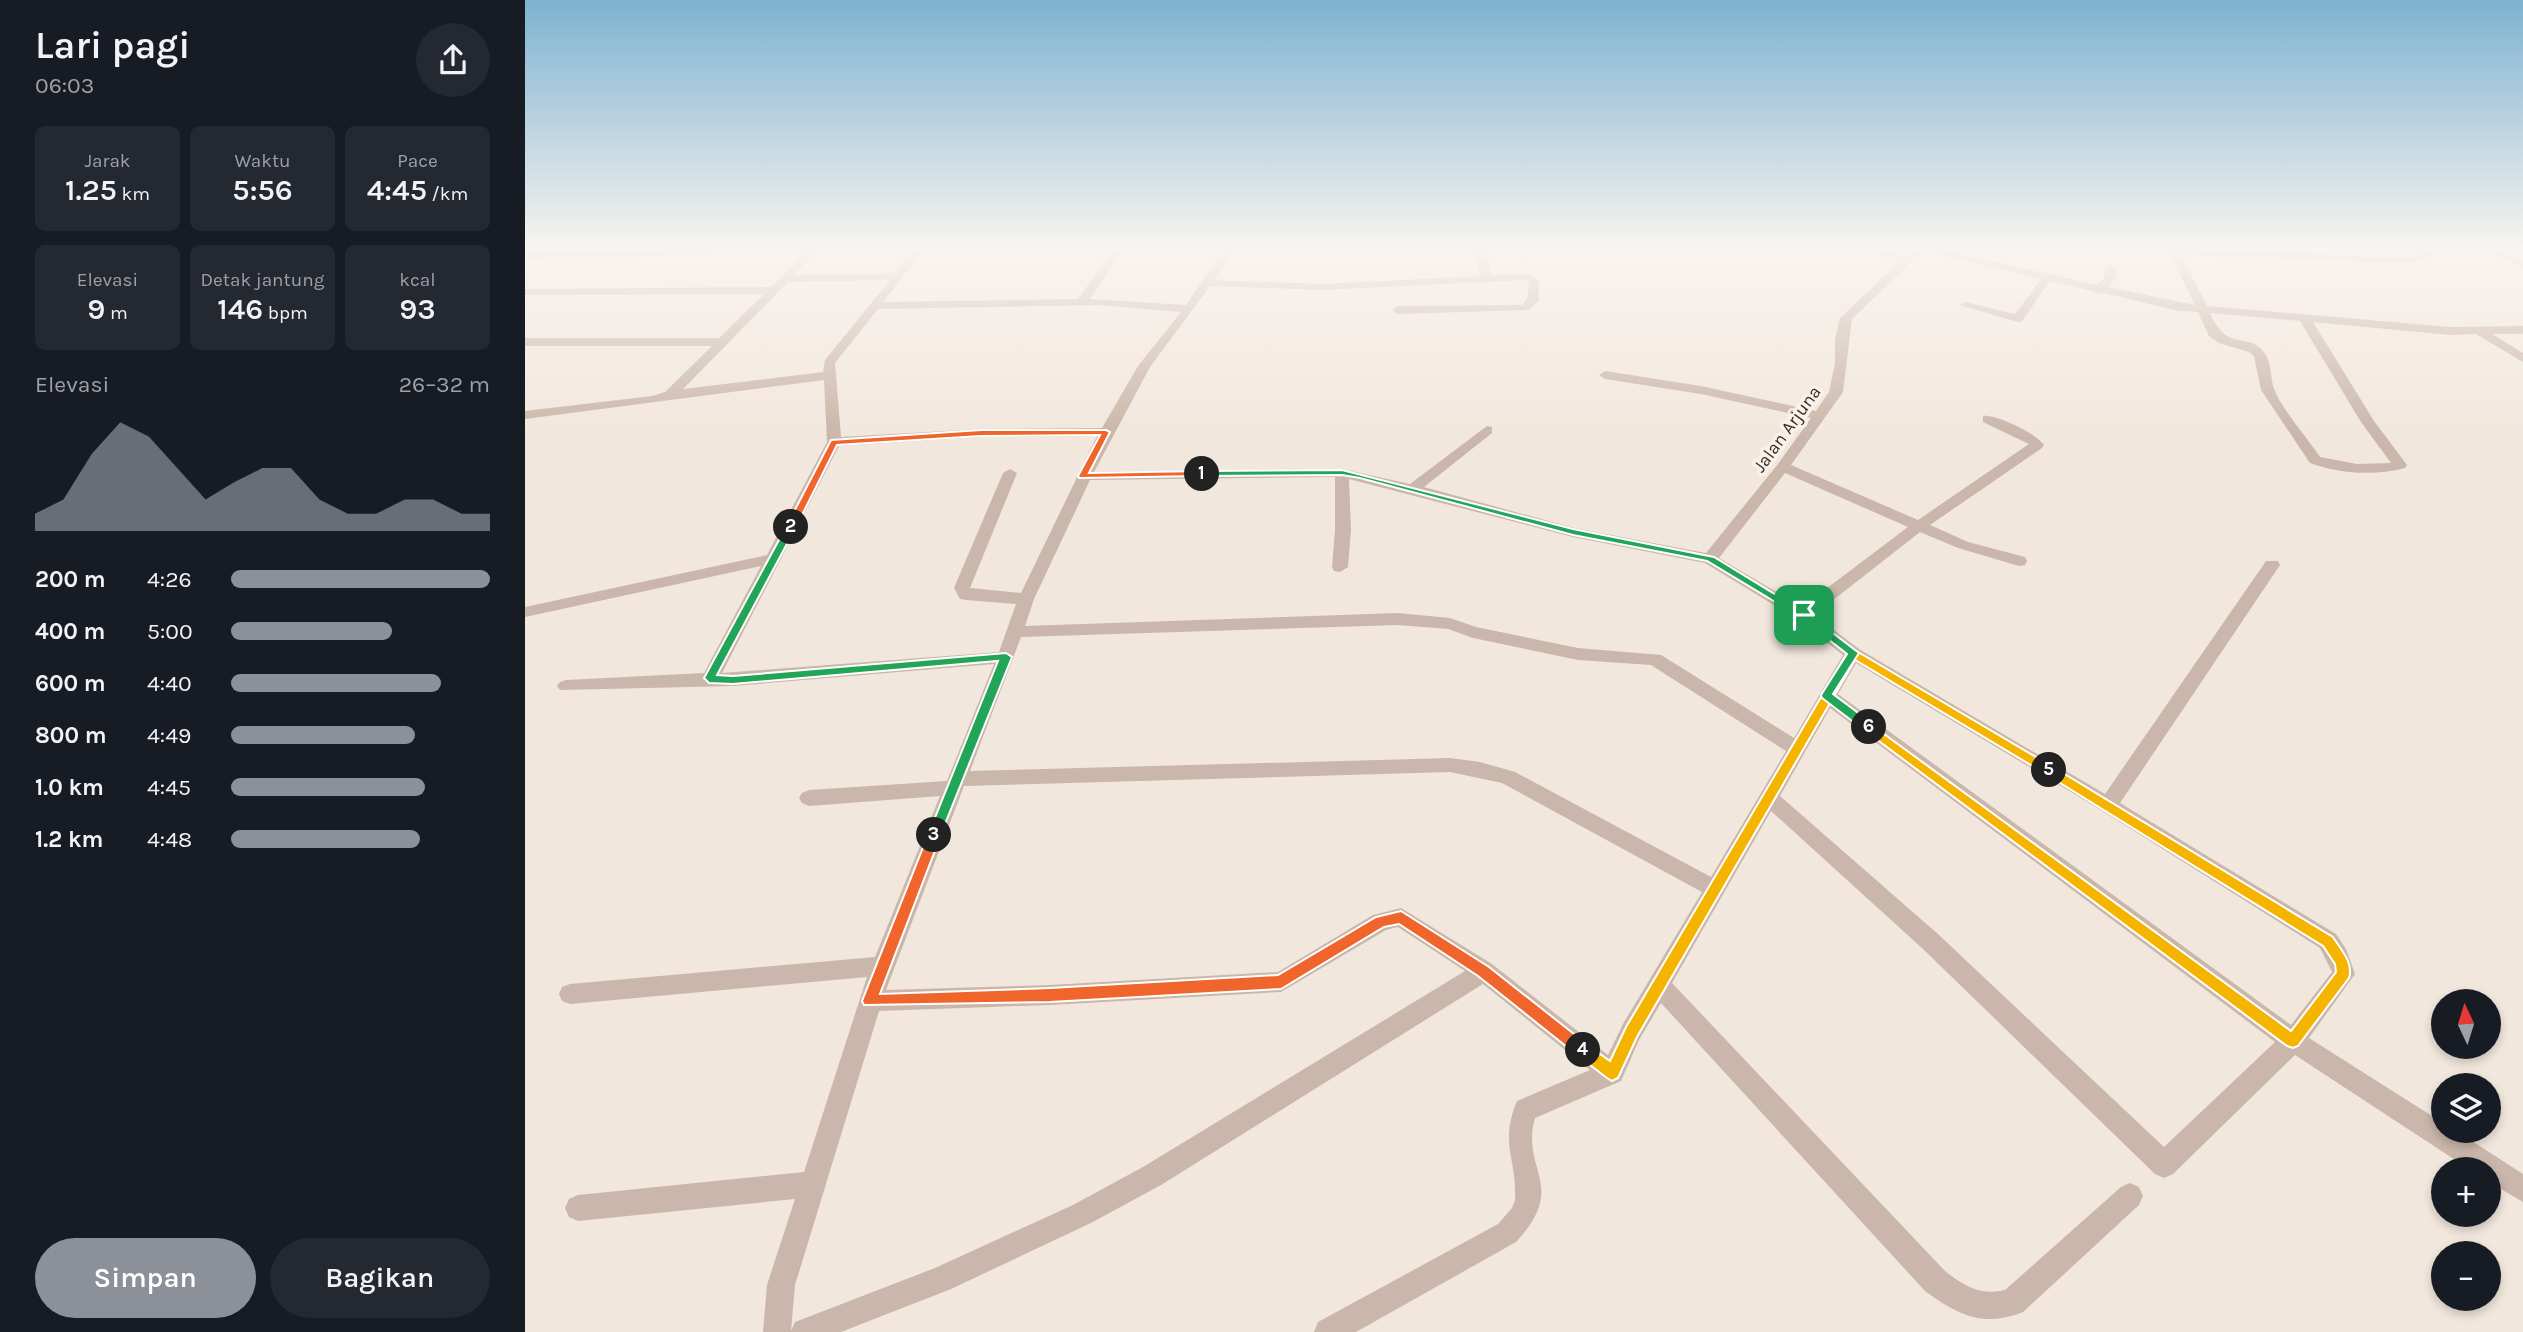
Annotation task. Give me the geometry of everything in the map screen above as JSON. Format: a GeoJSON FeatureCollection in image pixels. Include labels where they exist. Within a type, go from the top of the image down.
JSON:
{"type":"FeatureCollection","features":[{"type":"Feature","properties":{"kind":"street"},"geometry":{"type":"LineString","coordinates":[[670,396],[753,311]]}},
{"type":"Feature","properties":{"kind":"street"},"geometry":{"type":"LineString","coordinates":[[709,678],[834,442],[829,375],[832,358],[870,311]]}},
{"type":"Feature","properties":{"kind":"street"},"geometry":{"type":"LineString","coordinates":[[777,1332],[781,1285],[870,1001],[1006,657],[1026,599],[1106,432],[1144,366],[1187,311]]}},
{"type":"Feature","properties":{"kind":"street","name":"Jalan Arjuna"},"geometry":{"type":"LineString","coordinates":[[1710,559],[1783,467],[1836,392],[1840,378],[1841,338],[1846,318],[1853,311]]}},
{"type":"Feature","properties":{"kind":"street"},"geometry":{"type":"LineString","coordinates":[[1990,311],[2018,318],[2023,311]]}},
{"type":"Feature","properties":{"kind":"street"},"geometry":{"type":"LineString","coordinates":[[2202,311],[2217,337],[2253,349],[2260,355],[2269,390],[2315,460],[2341,467],[2388,468],[2400,464],[2368,422],[2305,320]]}},
{"type":"Feature","properties":{"kind":"street"},"geometry":{"type":"LineString","coordinates":[[2213,311],[2480,332],[2523,330]]}},
{"type":"Feature","properties":{"kind":"street"},"geometry":{"type":"LineString","coordinates":[[2480,332],[2523,358]]}},
{"type":"Feature","properties":{"kind":"street"},"geometry":{"type":"LineString","coordinates":[[525,342],[722,342]]}},
{"type":"Feature","properties":{"kind":"street"},"geometry":{"type":"LineString","coordinates":[[525,415],[829,375]]}},
{"type":"Feature","properties":{"kind":"street"},"geometry":{"type":"LineString","coordinates":[[1605,375],[1701,390],[1821,416]]}},
{"type":"Feature","properties":{"kind":"street"},"geometry":{"type":"LineString","coordinates":[[1804,615],[1917,527],[2037,445],[2034,440],[1988,419]]}},
{"type":"Feature","properties":{"kind":"street"},"geometry":{"type":"LineString","coordinates":[[1413,489],[1487,430]]}},
{"type":"Feature","properties":{"kind":"street"},"geometry":{"type":"LineString","coordinates":[[834,442],[981,433],[1106,432]]}},
{"type":"Feature","properties":{"kind":"street"},"geometry":{"type":"LineString","coordinates":[[1783,467],[1917,527],[1963,545],[2019,561]]}},
{"type":"Feature","properties":{"kind":"street"},"geometry":{"type":"LineString","coordinates":[[1010,473],[962,588],[966,595],[1026,599]]}},
{"type":"Feature","properties":{"kind":"street"},"geometry":{"type":"LineString","coordinates":[[1083,476],[1342,473],[1573,532],[1710,559],[1804,615],[1853,653],[2108,805],[2328,941],[2344,974],[2293,1041],[2164,1165],[1931,942],[1769,798]]}},
{"type":"Feature","properties":{"kind":"street"},"geometry":{"type":"LineString","coordinates":[[1340,567],[1343,530],[1342,473]]}},
{"type":"Feature","properties":{"kind":"street"},"geometry":{"type":"LineString","coordinates":[[525,612],[772,559]]}},
{"type":"Feature","properties":{"kind":"street"},"geometry":{"type":"LineString","coordinates":[[2108,805],[2271,565]]}},
{"type":"Feature","properties":{"kind":"street"},"geometry":{"type":"LineString","coordinates":[[1015,632],[1398,619],[1450,624],[1473,632],[1578,654],[1655,659],[1798,750]]}},
{"type":"Feature","properties":{"kind":"street"},"geometry":{"type":"LineString","coordinates":[[1328,1332],[1507,1233],[1525,1212],[1528,1196],[1519,1122],[1526,1110],[1612,1073],[1631,1032],[1853,653]]}},
{"type":"Feature","properties":{"kind":"street"},"geometry":{"type":"LineString","coordinates":[[566,686],[709,678],[733,680],[1006,657]]}},
{"type":"Feature","properties":{"kind":"street"},"geometry":{"type":"LineString","coordinates":[[1826,695],[2293,1041],[2523,1189]]}},
{"type":"Feature","properties":{"kind":"street"},"geometry":{"type":"LineString","coordinates":[[809,798],[955,783],[1450,765],[1480,769],[1508,777],[1715,889]]}},
{"type":"Feature","properties":{"kind":"street"},"geometry":{"type":"LineString","coordinates":[[870,1001],[1050,995],[1281,982],[1381,922],[1401,917],[1484,971],[1612,1073]]}},
{"type":"Feature","properties":{"kind":"street"},"geometry":{"type":"LineString","coordinates":[[570,994],[882,966]]}},
{"type":"Feature","properties":{"kind":"street"},"geometry":{"type":"LineString","coordinates":[[805,1332],[941,1279],[1093,1208],[1152,1176],[1484,971]]}},
{"type":"Feature","properties":{"kind":"street"},"geometry":{"type":"LineString","coordinates":[[1659,985],[1935,1281],[1969,1302],[1995,1309],[2013,1302],[2130,1196]]}},
{"type":"Feature","properties":{"kind":"street"},"geometry":{"type":"LineString","coordinates":[[578,1208],[814,1184]]}},
{"type":"Feature","properties":{"kind":"route"},"geometry":{"type":"LineString","coordinates":[[1804,615],[1748,579],[1710,559],[1573,532],[1361,476],[1305,472],[1083,476],[1106,432],[981,433],[834,442],[709,678],[733,680],[1006,657],[870,1001],[1050,995],[1281,982],[1381,922],[1401,917],[1484,971],[1612,1073],[1631,1032],[1798,750],[1826,695],[1853,653],[2108,805],[2328,941],[2341,962],[2344,974],[2293,1041],[1826,695],[1832,685],[1853,653],[1804,615]]}}]}
